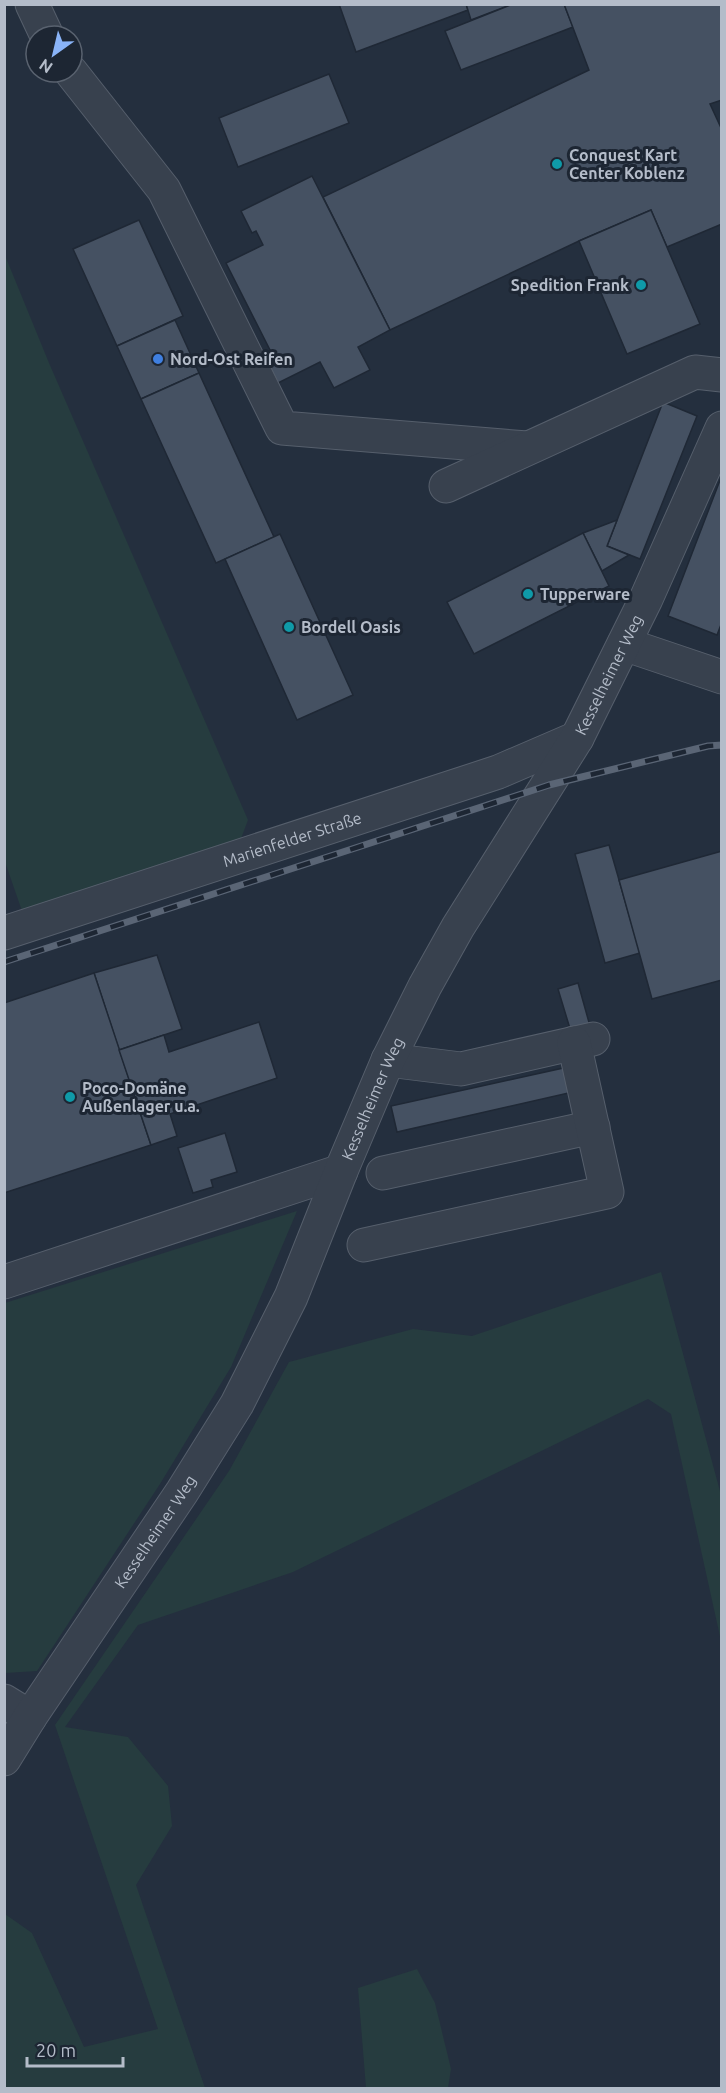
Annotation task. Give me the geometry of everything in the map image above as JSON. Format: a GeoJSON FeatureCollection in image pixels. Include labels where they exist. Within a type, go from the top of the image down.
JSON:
{"type":"FeatureCollection","features":[{"type":"Feature","properties":{"kind":"street"},"geometry":{"type":"LineString","coordinates":[[32,4],[41,24]]}},
{"type":"Feature","properties":{"kind":"street"},"geometry":{"type":"LineString","coordinates":[[80,84],[164,190],[282,428],[527,448]]}},
{"type":"Feature","properties":{"kind":"street"},"geometry":{"type":"LineString","coordinates":[[446,486],[695,372],[722,375]]}},
{"type":"Feature","properties":{"kind":"street","name":"Kesselheimer Weg"},"geometry":{"type":"LineString","coordinates":[[4,1759],[17,1709],[182,1492],[237,1404],[291,1298],[388,1060],[458,927],[577,738],[646,599],[722,428]]}},
{"type":"Feature","properties":{"kind":"street"},"geometry":{"type":"LineString","coordinates":[[624,644],[722,676]]}},
{"type":"Feature","properties":{"kind":"street","name":"Marienfelder Straße"},"geometry":{"type":"LineString","coordinates":[[4,933],[498,772],[577,738]]}},
{"type":"Feature","properties":{"kind":"street"},"geometry":{"type":"LineString","coordinates":[[364,1245],[607,1192],[592,1127],[583,1041],[461,1069],[388,1060]]}},
{"type":"Feature","properties":{"kind":"street"},"geometry":{"type":"LineString","coordinates":[[383,1173],[592,1127]]}},
{"type":"Feature","properties":{"kind":"street"},"geometry":{"type":"LineString","coordinates":[[4,1282],[341,1171]]}},
{"type":"Feature","properties":{"kind":"green space"},"geometry":{"type":"Polygon","coordinates":[[[4,253],[49,363],[248,820],[239,844],[22,911],[4,859],[4,253]]]}},
{"type":"Feature","properties":{"kind":"green space"},"geometry":{"type":"Polygon","coordinates":[[[297,1211],[231,1367],[160,1484],[37,1671],[5,1673],[5,1303],[297,1211]]]}},
{"type":"Feature","properties":{"kind":"green space"},"geometry":{"type":"Polygon","coordinates":[[[661,1272],[721,1495],[721,1641],[671,1414],[648,1399],[293,1572],[138,1625],[65,1727],[128,1737],[168,1786],[172,1826],[136,1885],[205,2088],[5,2088],[5,1914],[32,1933],[84,2047],[158,2029],[55,1725],[229,1471],[289,1362],[413,1329],[472,1336],[661,1272]]]}},
{"type":"Feature","properties":{"kind":"green space"},"geometry":{"type":"Polygon","coordinates":[[[417,1969],[435,2003],[451,2069],[448,2088],[366,2088],[358,1988],[417,1969]]]}},
{"type":"Feature","properties":{"kind":"building"},"geometry":{"type":"Polygon","coordinates":[[[339,4],[466,4],[468,10],[356,52],[339,4]]]}},
{"type":"Feature","properties":{"kind":"building"},"geometry":{"type":"Polygon","coordinates":[[[466,4],[513,4],[471,20],[466,4]]]}},
{"type":"Feature","properties":{"kind":"building"},"geometry":{"type":"Polygon","coordinates":[[[513,4],[564,4],[573,27],[461,70],[445,31],[513,4]]]}},
{"type":"Feature","properties":{"kind":"building","name":"Conquest Kart Center Koblenz"},"geometry":{"type":"Polygon","coordinates":[[[564,4],[722,4],[722,100],[710,104],[722,130],[722,224],[667,247],[651,210],[579,241],[390,330],[323,197],[589,70],[564,4]]]}},
{"type":"Feature","properties":{"kind":"building"},"geometry":{"type":"Polygon","coordinates":[[[329,74],[349,123],[238,167],[219,118],[329,74]]]}},
{"type":"Feature","properties":{"kind":"building"},"geometry":{"type":"Polygon","coordinates":[[[312,176],[390,330],[358,347],[370,370],[334,388],[320,362],[278,383],[266,360],[273,356],[226,263],[263,245],[256,231],[252,233],[241,211],[312,176]]]}},
{"type":"Feature","properties":{"kind":"building","name":"Spedition Frank"},"geometry":{"type":"Polygon","coordinates":[[[651,210],[700,324],[627,354],[579,241],[651,210]]]}},
{"type":"Feature","properties":{"kind":"building"},"geometry":{"type":"Polygon","coordinates":[[[139,220],[183,316],[117,346],[73,249],[139,220]]]}},
{"type":"Feature","properties":{"kind":"building","name":"Nord-Ost Reifen"},"geometry":{"type":"Polygon","coordinates":[[[175,320],[199,373],[141,399],[117,346],[175,320]]]}},
{"type":"Feature","properties":{"kind":"building"},"geometry":{"type":"Polygon","coordinates":[[[199,373],[274,537],[216,563],[141,399],[199,373]]]}},
{"type":"Feature","properties":{"kind":"building"},"geometry":{"type":"Polygon","coordinates":[[[663,402],[697,416],[640,559],[607,546],[663,402]]]}},
{"type":"Feature","properties":{"kind":"building"},"geometry":{"type":"Polygon","coordinates":[[[722,475],[722,622],[717,635],[668,616],[722,475]]]}},
{"type":"Feature","properties":{"kind":"building"},"geometry":{"type":"Polygon","coordinates":[[[617,520],[607,546],[629,555],[602,571],[583,533],[617,520]]]}},
{"type":"Feature","properties":{"kind":"building","name":"Tupperware"},"geometry":{"type":"Polygon","coordinates":[[[583,533],[609,586],[474,654],[447,602],[583,533]]]}},
{"type":"Feature","properties":{"kind":"building","name":"Bordell Oasis"},"geometry":{"type":"Polygon","coordinates":[[[280,534],[353,695],[297,720],[225,559],[280,534]]]}},
{"type":"Feature","properties":{"kind":"building"},"geometry":{"type":"Polygon","coordinates":[[[609,845],[640,953],[605,963],[575,854],[609,845]]]}},
{"type":"Feature","properties":{"kind":"building"},"geometry":{"type":"Polygon","coordinates":[[[722,851],[722,980],[652,999],[619,880],[722,851]]]}},
{"type":"Feature","properties":{"kind":"building"},"geometry":{"type":"Polygon","coordinates":[[[157,955],[182,1029],[119,1050],[94,973],[157,955]]]}},
{"type":"Feature","properties":{"kind":"building","name":"Poco-Domäne Außenlager u.a."},"geometry":{"type":"Polygon","coordinates":[[[94,973],[151,1145],[4,1193],[4,1003],[94,973]]]}},
{"type":"Feature","properties":{"kind":"building"},"geometry":{"type":"Polygon","coordinates":[[[578,983],[590,1026],[571,1032],[558,989],[578,983]]]}},
{"type":"Feature","properties":{"kind":"building"},"geometry":{"type":"Polygon","coordinates":[[[259,1022],[277,1078],[170,1114],[177,1136],[151,1145],[119,1050],[164,1035],[169,1052],[259,1022]]]}},
{"type":"Feature","properties":{"kind":"building"},"geometry":{"type":"Polygon","coordinates":[[[568,1067],[573,1092],[397,1132],[391,1106],[568,1067]]]}},
{"type":"Feature","properties":{"kind":"building"},"geometry":{"type":"Polygon","coordinates":[[[225,1133],[237,1172],[211,1180],[213,1187],[193,1193],[178,1148],[225,1133]]]}},
{"type":"Feature","properties":{"kind":"railway"},"geometry":{"type":"LineString","coordinates":[[4,962],[549,785],[708,746],[722,745]]}},
{"type":"Feature","properties":{"kind":"place","name":"Conquest Kart Center Koblenz"},"geometry":{"type":"Point","coordinates":[557,164]}},
{"type":"Feature","properties":{"kind":"place","name":"Spedition Frank"},"geometry":{"type":"Point","coordinates":[641,285]}},
{"type":"Feature","properties":{"kind":"place","name":"Nord-Ost Reifen"},"geometry":{"type":"Point","coordinates":[158,359]}},
{"type":"Feature","properties":{"kind":"place","name":"Tupperware"},"geometry":{"type":"Point","coordinates":[528,594]}},
{"type":"Feature","properties":{"kind":"place","name":"Bordell Oasis"},"geometry":{"type":"Point","coordinates":[289,627]}},
{"type":"Feature","properties":{"kind":"place","name":"Poco-Domäne Außenlager u.a."},"geometry":{"type":"Point","coordinates":[70,1097]}}]}
